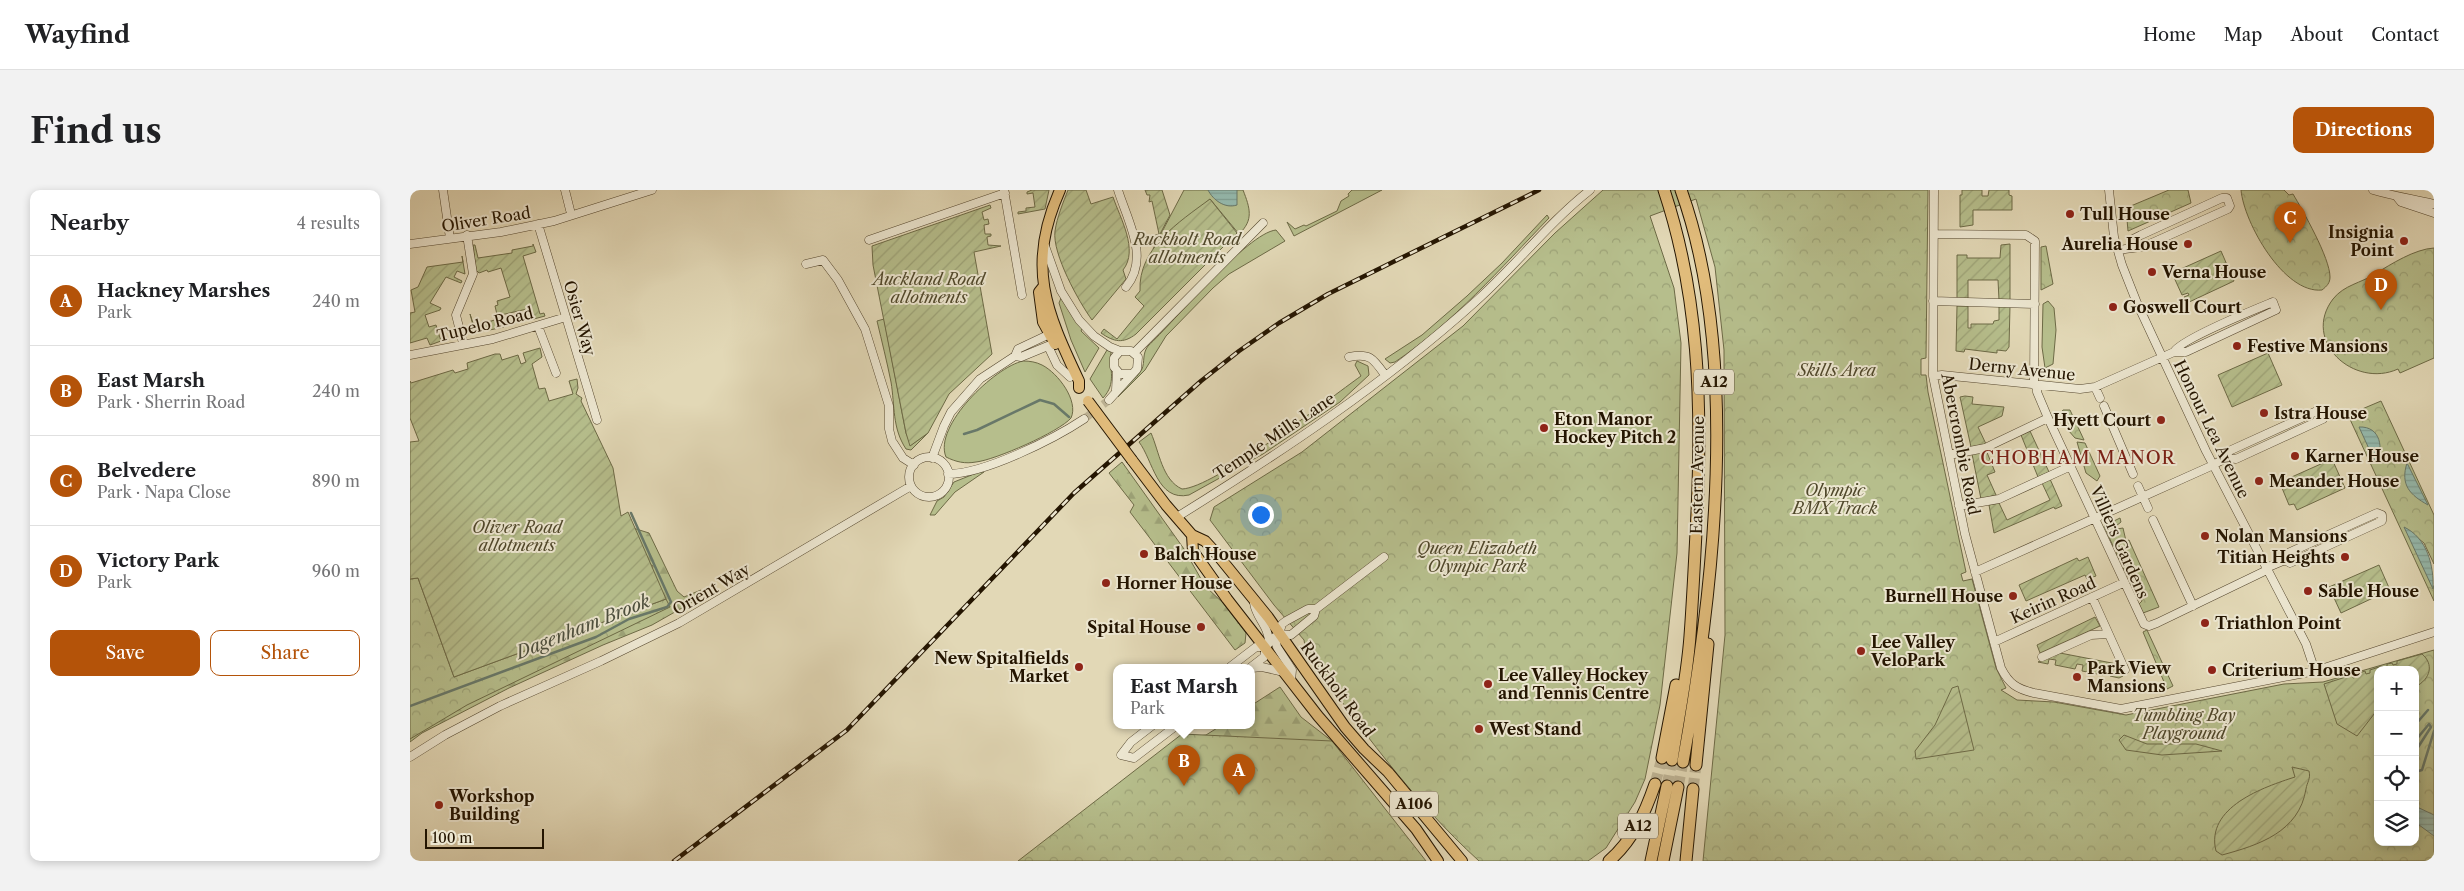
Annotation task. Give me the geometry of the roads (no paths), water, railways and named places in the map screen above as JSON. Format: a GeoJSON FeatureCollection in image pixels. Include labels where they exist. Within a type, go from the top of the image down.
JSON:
{"type":"FeatureCollection","features":[{"type":"Feature","properties":{"kind":"highway","name":"Eastern Avenue"},"geometry":{"type":"LineString","coordinates":[[1664,190],[1677,232],[1687,280],[1694,320],[1698,380],[1698,482],[1690,620],[1682,640],[1672,760],[1709,578],[1715,457],[1713,354],[1704,281],[1681,190]]}},
{"type":"Feature","properties":{"kind":"highway","name":"A12"},"geometry":{"type":"LineString","coordinates":[[1696,764],[1707,664],[1709,578]]}},
{"type":"Feature","properties":{"kind":"highway","name":"A12"},"geometry":{"type":"LineString","coordinates":[[1609,861],[1630,839],[1655,784]]}},
{"type":"Feature","properties":{"kind":"highway","name":"A12"},"geometry":{"type":"LineString","coordinates":[[1650,861],[1673,786],[1663,861]]}},
{"type":"Feature","properties":{"kind":"highway"},"geometry":{"type":"LineString","coordinates":[[1686,861],[1693,789]]}},
{"type":"Feature","properties":{"kind":"main road","name":"Ruckholt Road"},"geometry":{"type":"LineString","coordinates":[[1060,190],[1051,212],[1044,241],[1041,268],[1043,287],[1039,292],[1043,318],[1070,377],[1177,517],[1192,535],[1205,541],[1216,554],[1341,722],[1364,749],[1388,772],[1462,861]]}},
{"type":"Feature","properties":{"kind":"main road","name":"Ruckholt Road"},"geometry":{"type":"LineString","coordinates":[[1053,339],[1079,381],[1079,388]]}},
{"type":"Feature","properties":{"kind":"main road","name":"Ruckholt Road"},"geometry":{"type":"LineString","coordinates":[[1192,535],[1193,550],[1206,570],[1267,645],[1284,672],[1328,728],[1416,828],[1438,861]]}},
{"type":"Feature","properties":{"kind":"street"},"geometry":{"type":"LineString","coordinates":[[443,190],[450,238]]}},
{"type":"Feature","properties":{"kind":"street"},"geometry":{"type":"LineString","coordinates":[[565,190],[570,210]]}},
{"type":"Feature","properties":{"kind":"street","name":"Oliver Road"},"geometry":{"type":"LineString","coordinates":[[410,244],[572,217],[652,190]]}},
{"type":"Feature","properties":{"kind":"street"},"geometry":{"type":"LineString","coordinates":[[1118,190],[1139,255],[1135,275],[1126,287]]}},
{"type":"Feature","properties":{"kind":"street","name":"Temple Mills Lane"},"geometry":{"type":"LineString","coordinates":[[1177,517],[1280,452],[1385,375],[1475,303],[1557,218],[1590,190]]}},
{"type":"Feature","properties":{"kind":"street","name":"Abercrombie Road"},"geometry":{"type":"LineString","coordinates":[[1934,190],[1933,376],[1959,506],[1994,642],[2006,678],[2021,690],[2121,709],[2315,671]]}},
{"type":"Feature","properties":{"kind":"street","name":"Honour Lea Avenue"},"geometry":{"type":"LineString","coordinates":[[2108,190],[2118,251],[2137,303],[2212,465],[2306,644],[2315,671]]}},
{"type":"Feature","properties":{"kind":"street"},"geometry":{"type":"LineString","coordinates":[[2372,190],[2397,197],[2402,196],[2433,207]]}},
{"type":"Feature","properties":{"kind":"street"},"geometry":{"type":"LineString","coordinates":[[869,240],[1005,192],[1022,295]]}},
{"type":"Feature","properties":{"kind":"street"},"geometry":{"type":"LineString","coordinates":[[2118,251],[2131,246],[2139,248],[2145,246],[2228,209],[2230,206],[2229,201],[2227,198],[2222,198],[2140,235],[2133,239],[2131,246]]}},
{"type":"Feature","properties":{"kind":"street","name":"Osier Way"},"geometry":{"type":"LineString","coordinates":[[538,224],[597,420]]}},
{"type":"Feature","properties":{"kind":"street"},"geometry":{"type":"LineString","coordinates":[[1134,353],[1263,224]]}},
{"type":"Feature","properties":{"kind":"street","name":"Villiers Gardens"},"geometry":{"type":"LineString","coordinates":[[1934,234],[2032,237],[2036,242],[2036,385],[2048,418],[2142,623],[2146,626],[2193,606]]}},
{"type":"Feature","properties":{"kind":"street"},"geometry":{"type":"LineString","coordinates":[[463,343],[456,314],[473,274],[467,236]]}},
{"type":"Feature","properties":{"kind":"street"},"geometry":{"type":"LineString","coordinates":[[1044,241],[1056,278],[1070,307],[1094,336],[1120,351],[1128,350],[1138,357],[1138,365],[1121,388],[1116,390],[1109,400]]}},
{"type":"Feature","properties":{"kind":"street"},"geometry":{"type":"LineString","coordinates":[[806,264],[823,260],[855,309],[870,341],[889,406],[889,429],[892,441],[903,458],[914,465]]}},
{"type":"Feature","properties":{"kind":"street"},"geometry":{"type":"LineString","coordinates":[[1933,302],[2035,304]]}},
{"type":"Feature","properties":{"kind":"street"},"geometry":{"type":"LineString","coordinates":[[2272,302],[2276,305],[2276,310],[2186,352],[2174,352],[2181,344],[2189,340],[2272,302]]}},
{"type":"Feature","properties":{"kind":"street","name":"Tupelo Road"},"geometry":{"type":"LineString","coordinates":[[410,355],[463,343],[493,339],[566,318]]}},
{"type":"Feature","properties":{"kind":"street"},"geometry":{"type":"LineString","coordinates":[[538,326],[556,373]]}},
{"type":"Feature","properties":{"kind":"street"},"geometry":{"type":"LineString","coordinates":[[932,458],[944,426],[961,399],[980,379],[1015,356],[1018,349],[1053,339]]}},
{"type":"Feature","properties":{"kind":"street"},"geometry":{"type":"LineString","coordinates":[[1015,356],[1022,357],[1053,339]]}},
{"type":"Feature","properties":{"kind":"street"},"geometry":{"type":"LineString","coordinates":[[1116,390],[1117,371],[1113,360],[1120,351]]}},
{"type":"Feature","properties":{"kind":"street","name":"Derny Avenue"},"geometry":{"type":"LineString","coordinates":[[1933,376],[1942,374],[2080,389],[2095,387],[2104,379],[2174,352]]}},
{"type":"Feature","properties":{"kind":"street"},"geometry":{"type":"LineString","coordinates":[[1349,357],[1362,355],[1370,357],[1385,375]]}},
{"type":"Feature","properties":{"kind":"street"},"geometry":{"type":"LineString","coordinates":[[1117,371],[1124,375],[1131,374]]}},
{"type":"Feature","properties":{"kind":"street"},"geometry":{"type":"LineString","coordinates":[[2095,387],[2100,398]]}},
{"type":"Feature","properties":{"kind":"street"},"geometry":{"type":"LineString","coordinates":[[2104,406],[2133,474]]}},
{"type":"Feature","properties":{"kind":"street"},"geometry":{"type":"LineString","coordinates":[[1975,572],[2226,458],[2236,459],[2322,419],[2324,411],[2319,410],[2245,443],[2229,451],[2226,458]]}},
{"type":"Feature","properties":{"kind":"street"},"geometry":{"type":"LineString","coordinates":[[1949,455],[1985,448],[2048,418]]}},
{"type":"Feature","properties":{"kind":"street"},"geometry":{"type":"LineString","coordinates":[[948,474],[970,470],[1002,460],[1084,419]]}},
{"type":"Feature","properties":{"kind":"street"},"geometry":{"type":"LineString","coordinates":[[932,458],[944,464],[948,474],[946,488],[936,496],[924,496],[911,486],[909,477],[914,465],[921,459],[932,458]]}},
{"type":"Feature","properties":{"kind":"street"},"geometry":{"type":"LineString","coordinates":[[1959,506],[1999,499],[2071,466]]}},
{"type":"Feature","properties":{"kind":"street","name":"Orient Way"},"geometry":{"type":"LineString","coordinates":[[410,756],[500,706],[601,661],[679,623],[911,486]]}},
{"type":"Feature","properties":{"kind":"street"},"geometry":{"type":"LineString","coordinates":[[2138,486],[2148,508]]}},
{"type":"Feature","properties":{"kind":"street"},"geometry":{"type":"LineString","coordinates":[[2377,513],[2382,515],[2382,522],[2290,563],[2285,560],[2286,554],[2377,513]]}},
{"type":"Feature","properties":{"kind":"street"},"geometry":{"type":"LineString","coordinates":[[2153,520],[2193,606],[2285,560]]}},
{"type":"Feature","properties":{"kind":"street"},"geometry":{"type":"LineString","coordinates":[[1234,664],[1256,647],[1267,645],[1277,636],[1291,635],[1314,616],[1316,609],[1384,558]]}},
{"type":"Feature","properties":{"kind":"street","name":"Keirin Road"},"geometry":{"type":"LineString","coordinates":[[1994,642],[2123,583]]}},
{"type":"Feature","properties":{"kind":"street"},"geometry":{"type":"LineString","coordinates":[[2092,597],[2125,670]]}},
{"type":"Feature","properties":{"kind":"street"},"geometry":{"type":"LineString","coordinates":[[1254,603],[1255,612],[1267,628],[1267,645],[1264,657],[1255,665]]}},
{"type":"Feature","properties":{"kind":"street"},"geometry":{"type":"LineString","coordinates":[[1291,681],[1292,670],[1277,647],[1277,636],[1282,624],[1286,621],[1308,608],[1316,609]]}},
{"type":"Feature","properties":{"kind":"street"},"geometry":{"type":"LineString","coordinates":[[2315,671],[2434,632]]}},
{"type":"Feature","properties":{"kind":"street"},"geometry":{"type":"LineString","coordinates":[[2042,657],[2091,635],[2108,634]]}},
{"type":"Feature","properties":{"kind":"street"},"geometry":{"type":"LineString","coordinates":[[1255,667],[1284,672]]}},
{"type":"Feature","properties":{"kind":"street"},"geometry":{"type":"LineString","coordinates":[[1148,729],[1131,742],[1121,755],[1134,758],[1172,729]]}},
{"type":"Feature","properties":{"kind":"water"},"geometry":{"type":"Polygon","coordinates":[[[1208,190],[1237,190],[1237,205],[1228,206],[1220,203],[1208,190]]]}},
{"type":"Feature","properties":{"kind":"water"},"geometry":{"type":"Polygon","coordinates":[[[2359,427],[2372,430],[2379,440],[2380,452],[2376,464],[2359,427]]]}},
{"type":"Feature","properties":{"kind":"water"},"geometry":{"type":"Polygon","coordinates":[[[2407,463],[2428,505],[2416,497],[2408,488],[2405,477],[2407,463]]]}},
{"type":"Feature","properties":{"kind":"water"},"geometry":{"type":"Polygon","coordinates":[[[2404,527],[2412,532],[2424,545],[2432,571],[2433,589],[2404,527]]]}},
{"type":"Feature","properties":{"kind":"water"},"geometry":{"type":"Polygon","coordinates":[[[2419,808],[2434,815],[2434,836],[2419,825],[2419,808]]]}},
{"type":"Feature","properties":{"kind":"waterway"},"geometry":{"type":"LineString","coordinates":[[964,434],[977,430],[1040,400],[1054,404],[1069,417]]}},
{"type":"Feature","properties":{"kind":"waterway","name":"Dagenham Brook"},"geometry":{"type":"LineString","coordinates":[[410,706],[596,637],[629,619],[667,607],[671,602],[631,513]]}},
{"type":"Feature","properties":{"kind":"waterway"},"geometry":{"type":"LineString","coordinates":[[2419,720],[2428,710]]}},
{"type":"Feature","properties":{"kind":"waterway"},"geometry":{"type":"LineString","coordinates":[[2419,736],[2429,724],[2431,727],[2419,746]]}},
{"type":"Feature","properties":{"kind":"waterway"},"geometry":{"type":"LineString","coordinates":[[2419,771],[2422,770],[2434,731]]}},
{"type":"Feature","properties":{"kind":"tunnel"},"geometry":{"type":"LineString","coordinates":[[1084,419],[1109,400]]}},
{"type":"Feature","properties":{"kind":"tunnel"},"geometry":{"type":"LineString","coordinates":[[1655,784],[1662,758]]}},
{"type":"Feature","properties":{"kind":"tunnel"},"geometry":{"type":"LineString","coordinates":[[1667,786],[1672,760]]}},
{"type":"Feature","properties":{"kind":"tunnel"},"geometry":{"type":"LineString","coordinates":[[1678,787],[1683,762]]}},
{"type":"Feature","properties":{"kind":"tunnel"},"geometry":{"type":"LineString","coordinates":[[1693,789],[1696,765]]}},
{"type":"Feature","properties":{"kind":"railway"},"geometry":{"type":"LineString","coordinates":[[674,861],[847,730],[1074,493],[1201,381],[1239,351],[1279,323],[1328,294],[1539,190]]}},
{"type":"Feature","properties":{"kind":"place","name":"Tull House"},"geometry":{"type":"Point","coordinates":[2070,214]}},
{"type":"Feature","properties":{"kind":"place","name":"Insignia Point"},"geometry":{"type":"Point","coordinates":[2404,241]}},
{"type":"Feature","properties":{"kind":"place","name":"Belvedere"},"geometry":{"type":"Point","coordinates":[2290,243]}},
{"type":"Feature","properties":{"kind":"place","name":"Aurelia House"},"geometry":{"type":"Point","coordinates":[2188,244]}},
{"type":"Feature","properties":{"kind":"place","name":"Verna House"},"geometry":{"type":"Point","coordinates":[2152,272]}},
{"type":"Feature","properties":{"kind":"place","name":"Goswell Court"},"geometry":{"type":"Point","coordinates":[2113,307]}},
{"type":"Feature","properties":{"kind":"place","name":"Victory Park"},"geometry":{"type":"Point","coordinates":[2381,310]}},
{"type":"Feature","properties":{"kind":"place","name":"Festive Mansions"},"geometry":{"type":"Point","coordinates":[2237,346]}},
{"type":"Feature","properties":{"kind":"place","name":"Istra House"},"geometry":{"type":"Point","coordinates":[2264,413]}},
{"type":"Feature","properties":{"kind":"place","name":"Hyett Court"},"geometry":{"type":"Point","coordinates":[2161,420]}},
{"type":"Feature","properties":{"kind":"place","name":"Eton Manor Hockey Pitch 2"},"geometry":{"type":"Point","coordinates":[1544,428]}},
{"type":"Feature","properties":{"kind":"place","name":"Karner House"},"geometry":{"type":"Point","coordinates":[2295,456]}},
{"type":"Feature","properties":{"kind":"place","name":"Meander House"},"geometry":{"type":"Point","coordinates":[2259,481]}},
{"type":"Feature","properties":{"kind":"place","name":"Nolan Mansions"},"geometry":{"type":"Point","coordinates":[2205,536]}},
{"type":"Feature","properties":{"kind":"place","name":"Balch House"},"geometry":{"type":"Point","coordinates":[1144,554]}},
{"type":"Feature","properties":{"kind":"place","name":"Titian Heights"},"geometry":{"type":"Point","coordinates":[2345,557]}},
{"type":"Feature","properties":{"kind":"place","name":"Horner House"},"geometry":{"type":"Point","coordinates":[1106,583]}},
{"type":"Feature","properties":{"kind":"place","name":"Sable House"},"geometry":{"type":"Point","coordinates":[2308,591]}},
{"type":"Feature","properties":{"kind":"place","name":"Burnell House"},"geometry":{"type":"Point","coordinates":[2013,596]}},
{"type":"Feature","properties":{"kind":"place","name":"Triathlon Point"},"geometry":{"type":"Point","coordinates":[2205,623]}},
{"type":"Feature","properties":{"kind":"place","name":"Spital House"},"geometry":{"type":"Point","coordinates":[1201,627]}},
{"type":"Feature","properties":{"kind":"place","name":"Lee Valley VeloPark"},"geometry":{"type":"Point","coordinates":[1861,651]}},
{"type":"Feature","properties":{"kind":"place","name":"New Spitalfields Market"},"geometry":{"type":"Point","coordinates":[1079,667]}},
{"type":"Feature","properties":{"kind":"place","name":"Criterium House"},"geometry":{"type":"Point","coordinates":[2212,670]}},
{"type":"Feature","properties":{"kind":"place","name":"Park View Mansions"},"geometry":{"type":"Point","coordinates":[2077,677]}},
{"type":"Feature","properties":{"kind":"place","name":"Lee Valley Hockey and Tennis Centre"},"geometry":{"type":"Point","coordinates":[1488,684]}},
{"type":"Feature","properties":{"kind":"place","name":"West Stand"},"geometry":{"type":"Point","coordinates":[1479,729]}},
{"type":"Feature","properties":{"kind":"place","name":"East Marsh"},"geometry":{"type":"Point","coordinates":[1184,786]}},
{"type":"Feature","properties":{"kind":"place","name":"Hackney Marshes"},"geometry":{"type":"Point","coordinates":[1239,795]}},
{"type":"Feature","properties":{"kind":"place","name":"Workshop Building"},"geometry":{"type":"Point","coordinates":[439,805]}},
{"type":"Feature","properties":{"kind":"district","name":"CHOBHAM MANOR"},"geometry":{"type":"Point","coordinates":[2078,458]}},
{"type":"Feature","properties":{"kind":"park label","name":"Ruckholt Road allotments"},"geometry":{"type":"Point","coordinates":[1187,248]}},
{"type":"Feature","properties":{"kind":"park label","name":"Auckland Road allotments"},"geometry":{"type":"Point","coordinates":[929,288]}},
{"type":"Feature","properties":{"kind":"park label","name":"Skills Area"},"geometry":{"type":"Point","coordinates":[1837,370]}},
{"type":"Feature","properties":{"kind":"park label","name":"Olympic BMX Track"},"geometry":{"type":"Point","coordinates":[1835,499]}},
{"type":"Feature","properties":{"kind":"park label","name":"Oliver Road allotments"},"geometry":{"type":"Point","coordinates":[517,536]}},
{"type":"Feature","properties":{"kind":"park label","name":"Queen Elizabeth Olympic Park"},"geometry":{"type":"Point","coordinates":[1477,557]}},
{"type":"Feature","properties":{"kind":"park label","name":"Tumbling Bay Playground"},"geometry":{"type":"Point","coordinates":[2184,724]}}]}
